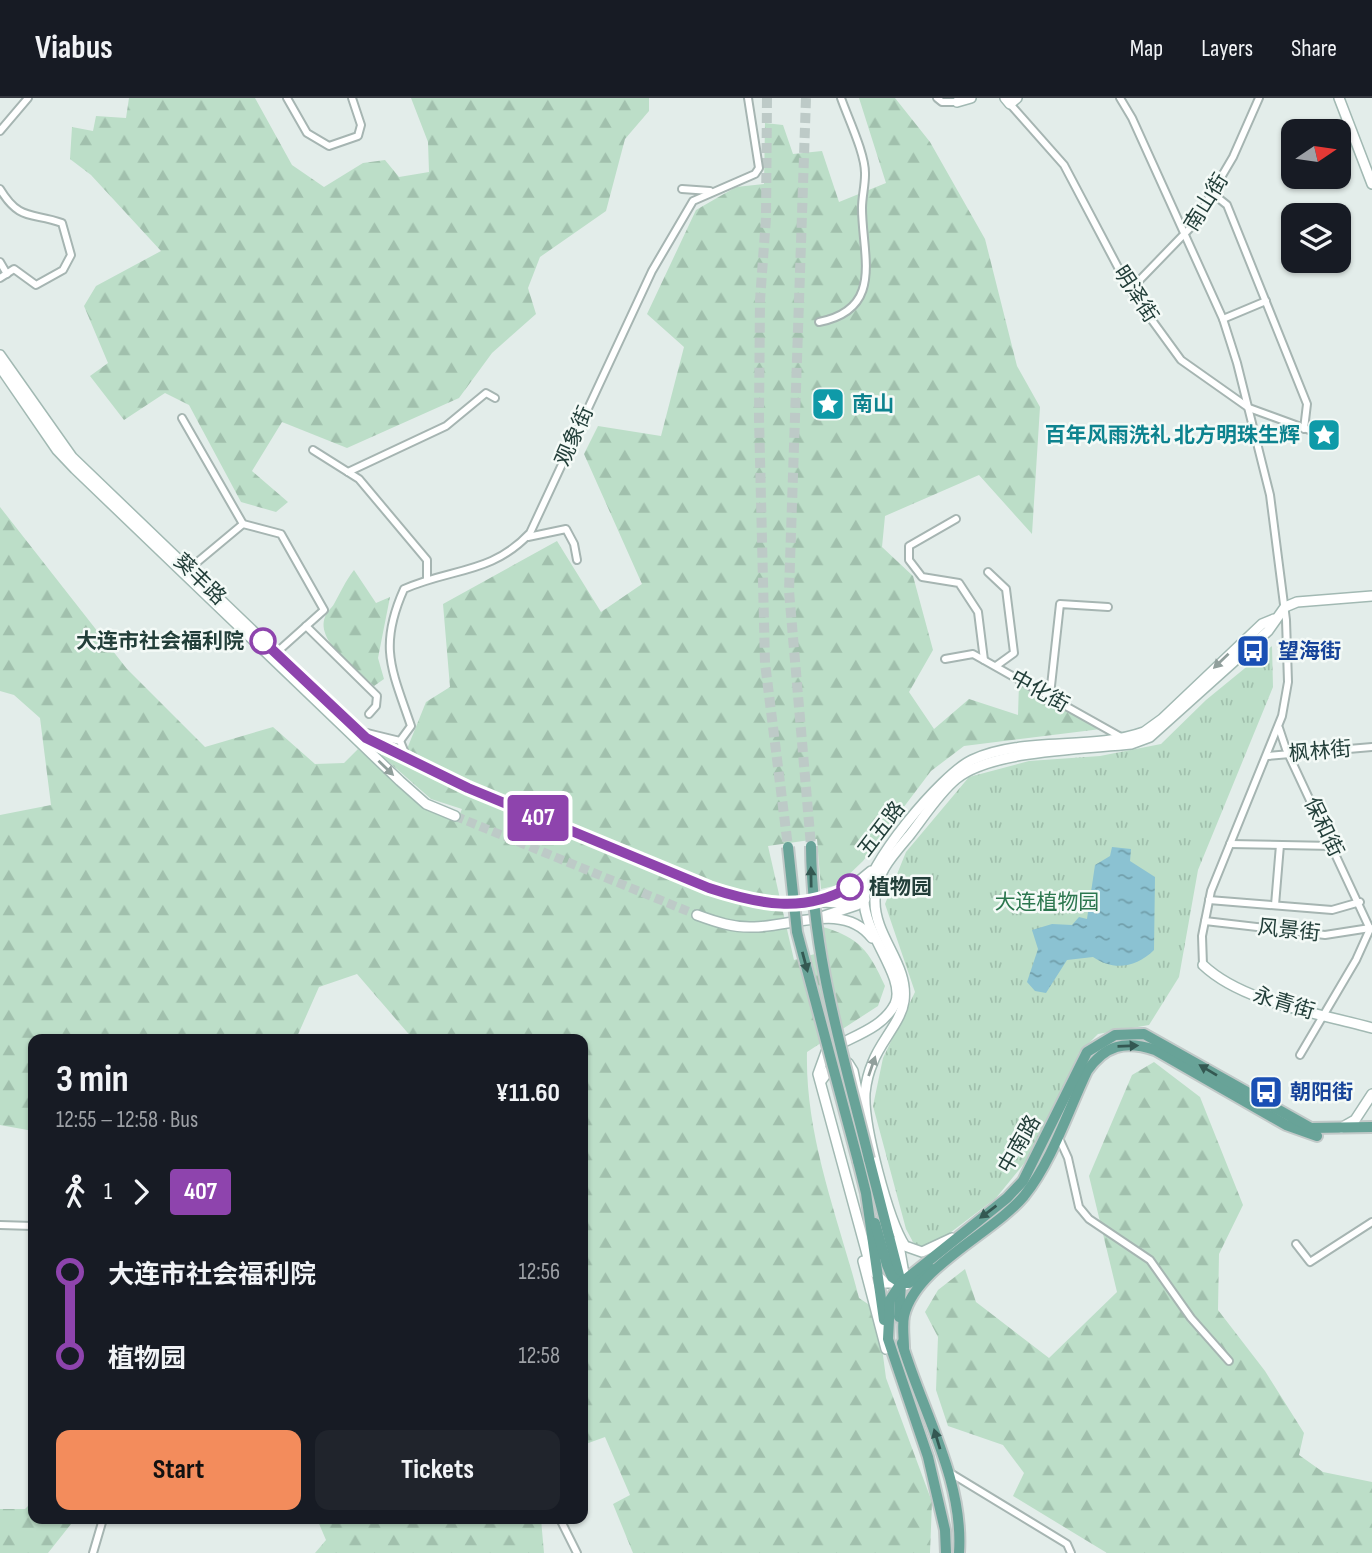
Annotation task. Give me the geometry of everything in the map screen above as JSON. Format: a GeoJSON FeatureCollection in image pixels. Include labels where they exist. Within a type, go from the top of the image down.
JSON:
{"type":"FeatureCollection","features":[{"type":"Feature","properties":{"kind":"main road"},"geometry":{"type":"LineString","coordinates":[[957,103],[971,98]]}},
{"type":"Feature","properties":{"kind":"main road"},"geometry":{"type":"LineString","coordinates":[[1339,98],[1372,184]]}},
{"type":"Feature","properties":{"kind":"main road","name":"葵丰路"},"geometry":{"type":"LineString","coordinates":[[0,355],[72,457],[357,730],[468,788]]}},
{"type":"Feature","properties":{"kind":"main road","name":"葵丰路"},"geometry":{"type":"LineString","coordinates":[[0,367],[57,450],[75,469],[400,781],[426,804],[455,816]]}},
{"type":"Feature","properties":{"kind":"main road"},"geometry":{"type":"LineString","coordinates":[[1285,607],[1297,602],[1372,596]]}},
{"type":"Feature","properties":{"kind":"main road","name":"五五路"},"geometry":{"type":"LineString","coordinates":[[861,903],[873,869],[946,778],[971,761],[994,752],[1120,737],[1153,727],[1252,633],[1274,619],[1285,607]]}},
{"type":"Feature","properties":{"kind":"main road","name":"五五路"},"geometry":{"type":"LineString","coordinates":[[963,1231],[922,1252],[905,1246],[895,1227],[871,1140],[866,1108],[872,1063],[904,1002],[901,972],[884,941],[878,923],[875,896],[887,864],[945,790],[967,771],[998,759],[1131,744],[1150,737],[1268,631],[1274,619]]}},
{"type":"Feature","properties":{"kind":"main road"},"geometry":{"type":"LineString","coordinates":[[811,846],[811,893],[821,967],[863,1160],[888,1339]]}},
{"type":"Feature","properties":{"kind":"main road"},"geometry":{"type":"LineString","coordinates":[[788,847],[797,932],[863,1160],[904,1282]]}},
{"type":"Feature","properties":{"kind":"main road"},"geometry":{"type":"LineString","coordinates":[[709,888],[771,905],[821,902],[848,889],[873,869]]}},
{"type":"Feature","properties":{"kind":"main road"},"geometry":{"type":"LineString","coordinates":[[821,902],[835,907],[861,903],[878,883]]}},
{"type":"Feature","properties":{"kind":"main road"},"geometry":{"type":"LineString","coordinates":[[861,903],[875,942],[896,982],[895,1004],[883,1020],[826,1052],[819,1066],[820,1084],[867,1257],[878,1279],[885,1283],[904,1282],[949,1258]]}},
{"type":"Feature","properties":{"kind":"main road"},"geometry":{"type":"LineString","coordinates":[[822,917],[835,907]]}},
{"type":"Feature","properties":{"kind":"main road"},"geometry":{"type":"LineString","coordinates":[[866,912],[878,923]]}},
{"type":"Feature","properties":{"kind":"main road"},"geometry":{"type":"LineString","coordinates":[[697,915],[727,926],[755,928],[822,917],[845,921],[866,931],[875,942]]}},
{"type":"Feature","properties":{"kind":"main road","name":"永青街"},"geometry":{"type":"LineString","coordinates":[[1203,965],[1220,981],[1256,996],[1372,1028]]}},
{"type":"Feature","properties":{"kind":"main road","name":"中南路"},"geometry":{"type":"LineString","coordinates":[[946,1553],[945,1530],[928,1457],[888,1339],[890,1300],[904,1282],[963,1231],[1007,1198],[1023,1181],[1087,1052],[1115,1035],[1144,1034],[1296,1122],[1311,1128],[1334,1130],[1372,1127]]}},
{"type":"Feature","properties":{"kind":"main road"},"geometry":{"type":"LineString","coordinates":[[904,1349],[904,1316],[912,1297],[949,1258],[1023,1196],[1095,1059],[1111,1048],[1133,1044],[1167,1056],[1201,1079],[1301,1132],[1322,1137],[1372,1134]]}},
{"type":"Feature","properties":{"kind":"main road"},"geometry":{"type":"LineString","coordinates":[[820,1084],[822,1076],[832,1066],[843,1062],[851,1066],[871,1140]]}},
{"type":"Feature","properties":{"kind":"main road"},"geometry":{"type":"LineString","coordinates":[[1334,1130],[1355,1120],[1372,1094]]}},
{"type":"Feature","properties":{"kind":"main road"},"geometry":{"type":"LineString","coordinates":[[838,1153],[883,1339],[900,1376]]}},
{"type":"Feature","properties":{"kind":"main road"},"geometry":{"type":"LineString","coordinates":[[866,1193],[892,1277],[904,1282]]}},
{"type":"Feature","properties":{"kind":"main road"},"geometry":{"type":"LineString","coordinates":[[895,1227],[904,1282],[898,1331],[937,1437],[960,1534],[959,1553]]}},
{"type":"Feature","properties":{"kind":"street"},"geometry":{"type":"LineString","coordinates":[[0,131],[28,98]]}},
{"type":"Feature","properties":{"kind":"street"},"geometry":{"type":"LineString","coordinates":[[287,98],[307,133],[329,146],[358,136],[362,125],[352,98]]}},
{"type":"Feature","properties":{"kind":"street","name":"观象街"},"geometry":{"type":"LineString","coordinates":[[400,741],[411,726],[389,659],[391,618],[404,589],[427,580],[474,570],[506,555],[526,537],[652,271],[693,201],[755,174],[759,168],[748,98]]}},
{"type":"Feature","properties":{"kind":"street"},"geometry":{"type":"LineString","coordinates":[[819,322],[837,318],[853,307],[863,289],[869,266],[862,207],[866,173],[841,98]]}},
{"type":"Feature","properties":{"kind":"street"},"geometry":{"type":"LineString","coordinates":[[937,98],[942,102],[957,103]]}},
{"type":"Feature","properties":{"kind":"street"},"geometry":{"type":"LineString","coordinates":[[1120,98],[1132,118],[1223,319],[1249,408],[1269,495],[1285,607],[1288,682],[1278,726],[1209,900],[1203,965]]}},
{"type":"Feature","properties":{"kind":"street","name":"南山街"},"geometry":{"type":"LineString","coordinates":[[1130,290],[1185,236],[1233,158],[1259,98]]}},
{"type":"Feature","properties":{"kind":"street","name":"明泽街"},"geometry":{"type":"LineString","coordinates":[[1011,100],[1064,165],[1130,290],[1181,360],[1249,408],[1308,430],[1307,404],[1266,301]]}},
{"type":"Feature","properties":{"kind":"street"},"geometry":{"type":"LineString","coordinates":[[0,189],[9,204],[23,213],[36,219],[48,218],[62,223],[71,255],[63,270],[37,285],[14,270],[0,278]]}},
{"type":"Feature","properties":{"kind":"street"},"geometry":{"type":"LineString","coordinates":[[682,189],[712,191]]}},
{"type":"Feature","properties":{"kind":"street"},"geometry":{"type":"LineString","coordinates":[[1212,193],[1227,205],[1266,301],[1223,319]]}},
{"type":"Feature","properties":{"kind":"street"},"geometry":{"type":"LineString","coordinates":[[0,262],[7,274]]}},
{"type":"Feature","properties":{"kind":"street"},"geometry":{"type":"LineString","coordinates":[[348,472],[446,426],[486,393],[495,398]]}},
{"type":"Feature","properties":{"kind":"street"},"geometry":{"type":"LineString","coordinates":[[182,418],[243,524],[281,534],[324,610],[276,653]]}},
{"type":"Feature","properties":{"kind":"street"},"geometry":{"type":"LineString","coordinates":[[313,450],[359,478],[427,560],[427,580]]}},
{"type":"Feature","properties":{"kind":"street"},"geometry":{"type":"LineString","coordinates":[[956,519],[909,546],[909,560],[922,577],[960,583],[978,612],[984,660]]}},
{"type":"Feature","properties":{"kind":"street"},"geometry":{"type":"LineString","coordinates":[[189,569],[243,524]]}},
{"type":"Feature","properties":{"kind":"street"},"geometry":{"type":"LineString","coordinates":[[526,537],[566,529],[574,544],[577,560]]}},
{"type":"Feature","properties":{"kind":"street"},"geometry":{"type":"LineString","coordinates":[[988,572],[1006,589],[1014,653],[996,666]]}},
{"type":"Feature","properties":{"kind":"street"},"geometry":{"type":"LineString","coordinates":[[1050,695],[1060,604],[1108,607]]}},
{"type":"Feature","properties":{"kind":"street"},"geometry":{"type":"LineString","coordinates":[[306,626],[377,696],[376,706],[369,714]]}},
{"type":"Feature","properties":{"kind":"street","name":"中化街"},"geometry":{"type":"LineString","coordinates":[[944,659],[973,654],[1050,695],[1131,744]]}},
{"type":"Feature","properties":{"kind":"street","name":"保和街"},"geometry":{"type":"LineString","coordinates":[[1278,726],[1288,754],[1371,928]]}},
{"type":"Feature","properties":{"kind":"street"},"geometry":{"type":"LineString","coordinates":[[357,730],[400,741],[407,758]]}},
{"type":"Feature","properties":{"kind":"street","name":"枫林街"},"geometry":{"type":"LineString","coordinates":[[1268,756],[1372,747]]}},
{"type":"Feature","properties":{"kind":"street"},"geometry":{"type":"LineString","coordinates":[[1230,844],[1333,846]]}},
{"type":"Feature","properties":{"kind":"street"},"geometry":{"type":"LineString","coordinates":[[1275,905],[1280,845]]}},
{"type":"Feature","properties":{"kind":"street"},"geometry":{"type":"LineString","coordinates":[[1209,900],[1332,910],[1360,902]]}},
{"type":"Feature","properties":{"kind":"street","name":"风景街"},"geometry":{"type":"LineString","coordinates":[[1205,921],[1325,935],[1371,928]]}},
{"type":"Feature","properties":{"kind":"street"},"geometry":{"type":"LineString","coordinates":[[1300,1055],[1356,960],[1371,928]]}},
{"type":"Feature","properties":{"kind":"street"},"geometry":{"type":"LineString","coordinates":[[1057,1134],[1068,1158],[1079,1207],[1089,1219],[1150,1260],[1191,1318],[1229,1362]]}},
{"type":"Feature","properties":{"kind":"street"},"geometry":{"type":"LineString","coordinates":[[1296,1244],[1310,1262],[1372,1222]]}},
{"type":"Feature","properties":{"kind":"street"},"geometry":{"type":"LineString","coordinates":[[0,1225],[28,1226]]}},
{"type":"Feature","properties":{"kind":"street"},"geometry":{"type":"LineString","coordinates":[[946,1471],[1067,1544],[1071,1553]]}},
{"type":"Feature","properties":{"kind":"street"},"geometry":{"type":"LineString","coordinates":[[93,1553],[102,1524]]}},
{"type":"Feature","properties":{"kind":"street"},"geometry":{"type":"LineString","coordinates":[[562,1524],[577,1553]]}},
{"type":"Feature","properties":{"kind":"green space"},"geometry":{"type":"Polygon","coordinates":[[[129,98],[255,98],[292,165],[324,187],[363,163],[385,160],[399,177],[429,172],[428,142],[411,98],[649,98],[649,111],[625,139],[606,211],[540,257],[528,288],[536,314],[492,353],[459,398],[347,448],[282,422],[252,471],[288,502],[276,512],[241,502],[189,405],[165,393],[124,420],[90,376],[108,363],[84,306],[96,286],[161,251],[91,175],[70,159],[72,127],[93,131],[96,116],[126,118],[129,98]]]}},
{"type":"Feature","properties":{"kind":"green space"},"geometry":{"type":"Polygon","coordinates":[[[859,98],[895,98],[930,142],[985,239],[1017,366],[1040,407],[1032,534],[979,475],[885,516],[882,547],[913,576],[933,650],[909,692],[934,729],[969,699],[1018,715],[1019,683],[1101,729],[964,746],[931,771],[863,861],[838,885],[821,889],[817,839],[768,846],[794,960],[825,951],[823,927],[855,941],[874,964],[885,986],[878,1006],[807,1052],[808,1084],[811,1115],[824,1176],[859,1298],[877,1310],[886,1378],[932,1502],[930,1553],[633,1553],[613,1504],[630,1495],[605,1437],[588,1443],[588,1034],[409,1034],[357,974],[319,987],[298,1034],[28,1034],[28,1130],[0,1125],[0,815],[51,805],[40,718],[14,695],[0,691],[0,507],[127,669],[205,747],[273,727],[315,764],[344,763],[358,749],[422,805],[457,820],[462,809],[431,799],[382,756],[382,753],[468,793],[473,785],[407,749],[426,702],[450,687],[443,604],[557,541],[601,612],[642,584],[584,454],[598,426],[661,436],[684,347],[647,314],[696,210],[736,187],[764,184],[765,123],[783,125],[793,154],[822,151],[839,202],[886,183],[859,98]]]}},
{"type":"Feature","properties":{"kind":"green space"},"geometry":{"type":"Polygon","coordinates":[[[354,570],[376,603],[390,597],[378,658],[384,679],[374,686],[332,646],[324,627],[326,615],[354,570]]]}},
{"type":"Feature","properties":{"kind":"green space","name":"大连植物园"},"geometry":{"type":"Polygon","coordinates":[[[1272,646],[1273,687],[1198,870],[1179,977],[1149,1025],[1098,1034],[1079,1053],[1035,1150],[996,1198],[938,1242],[920,1247],[913,1242],[906,1229],[873,1106],[883,1058],[915,992],[885,904],[906,852],[969,777],[1029,761],[1100,756],[1161,744],[1206,700],[1272,646]]]}},
{"type":"Feature","properties":{"kind":"green space"},"geometry":{"type":"Polygon","coordinates":[[[1154,1062],[1200,1097],[1243,1205],[1219,1254],[1218,1310],[1265,1371],[1304,1433],[1299,1455],[1323,1472],[1372,1482],[1372,1553],[1107,1553],[1013,1496],[1024,1473],[1003,1445],[948,1426],[936,1390],[938,1337],[925,1312],[938,1290],[965,1269],[976,1302],[1049,1358],[1117,1292],[1089,1176],[1132,1075],[1154,1062]]]}},
{"type":"Feature","properties":{"kind":"green space"},"geometry":{"type":"Polygon","coordinates":[[[28,1506],[28,1524],[71,1524],[48,1553],[0,1553],[0,1509],[25,1509],[28,1506]]]}},
{"type":"Feature","properties":{"kind":"green space"},"geometry":{"type":"Polygon","coordinates":[[[319,1524],[541,1524],[544,1553],[315,1553],[326,1540],[319,1524]]]}},
{"type":"Feature","properties":{"kind":"water"},"geometry":{"type":"Polygon","coordinates":[[[1112,847],[1131,849],[1130,861],[1155,877],[1154,950],[1140,961],[1124,966],[1108,964],[1093,957],[1067,960],[1046,993],[1035,991],[1027,982],[1038,949],[1032,930],[1052,924],[1072,925],[1079,917],[1087,919],[1095,865],[1110,856],[1112,847]]]}},
{"type":"Feature","properties":{"kind":"tunnel"},"geometry":{"type":"LineString","coordinates":[[767,98],[759,418],[765,663],[788,847]]}},
{"type":"Feature","properties":{"kind":"tunnel"},"geometry":{"type":"LineString","coordinates":[[806,98],[789,591],[811,846]]}},
{"type":"Feature","properties":{"kind":"tunnel"},"geometry":{"type":"LineString","coordinates":[[468,788],[709,888]]}},
{"type":"Feature","properties":{"kind":"tunnel"},"geometry":{"type":"LineString","coordinates":[[455,816],[697,915]]}},
{"type":"Feature","properties":{"kind":"bus line","name":"407"},"geometry":{"type":"LineString","coordinates":[[263,641],[366,738],[468,788],[709,888],[743,899],[771,905],[821,902],[850,887]]}},
{"type":"Feature","properties":{"kind":"place","name":"南山"},"geometry":{"type":"Point","coordinates":[828,404]}},
{"type":"Feature","properties":{"kind":"place","name":"百年风雨洗礼 北方明珠生辉"},"geometry":{"type":"Point","coordinates":[1324,435]}},
{"type":"Feature","properties":{"kind":"place","name":"大连市社会福利院"},"geometry":{"type":"Point","coordinates":[263,641]}},
{"type":"Feature","properties":{"kind":"place","name":"望海街"},"geometry":{"type":"Point","coordinates":[1253,651]}},
{"type":"Feature","properties":{"kind":"place","name":"植物园"},"geometry":{"type":"Point","coordinates":[850,887]}},
{"type":"Feature","properties":{"kind":"place","name":"朝阳街"},"geometry":{"type":"Point","coordinates":[1266,1092]}}]}
